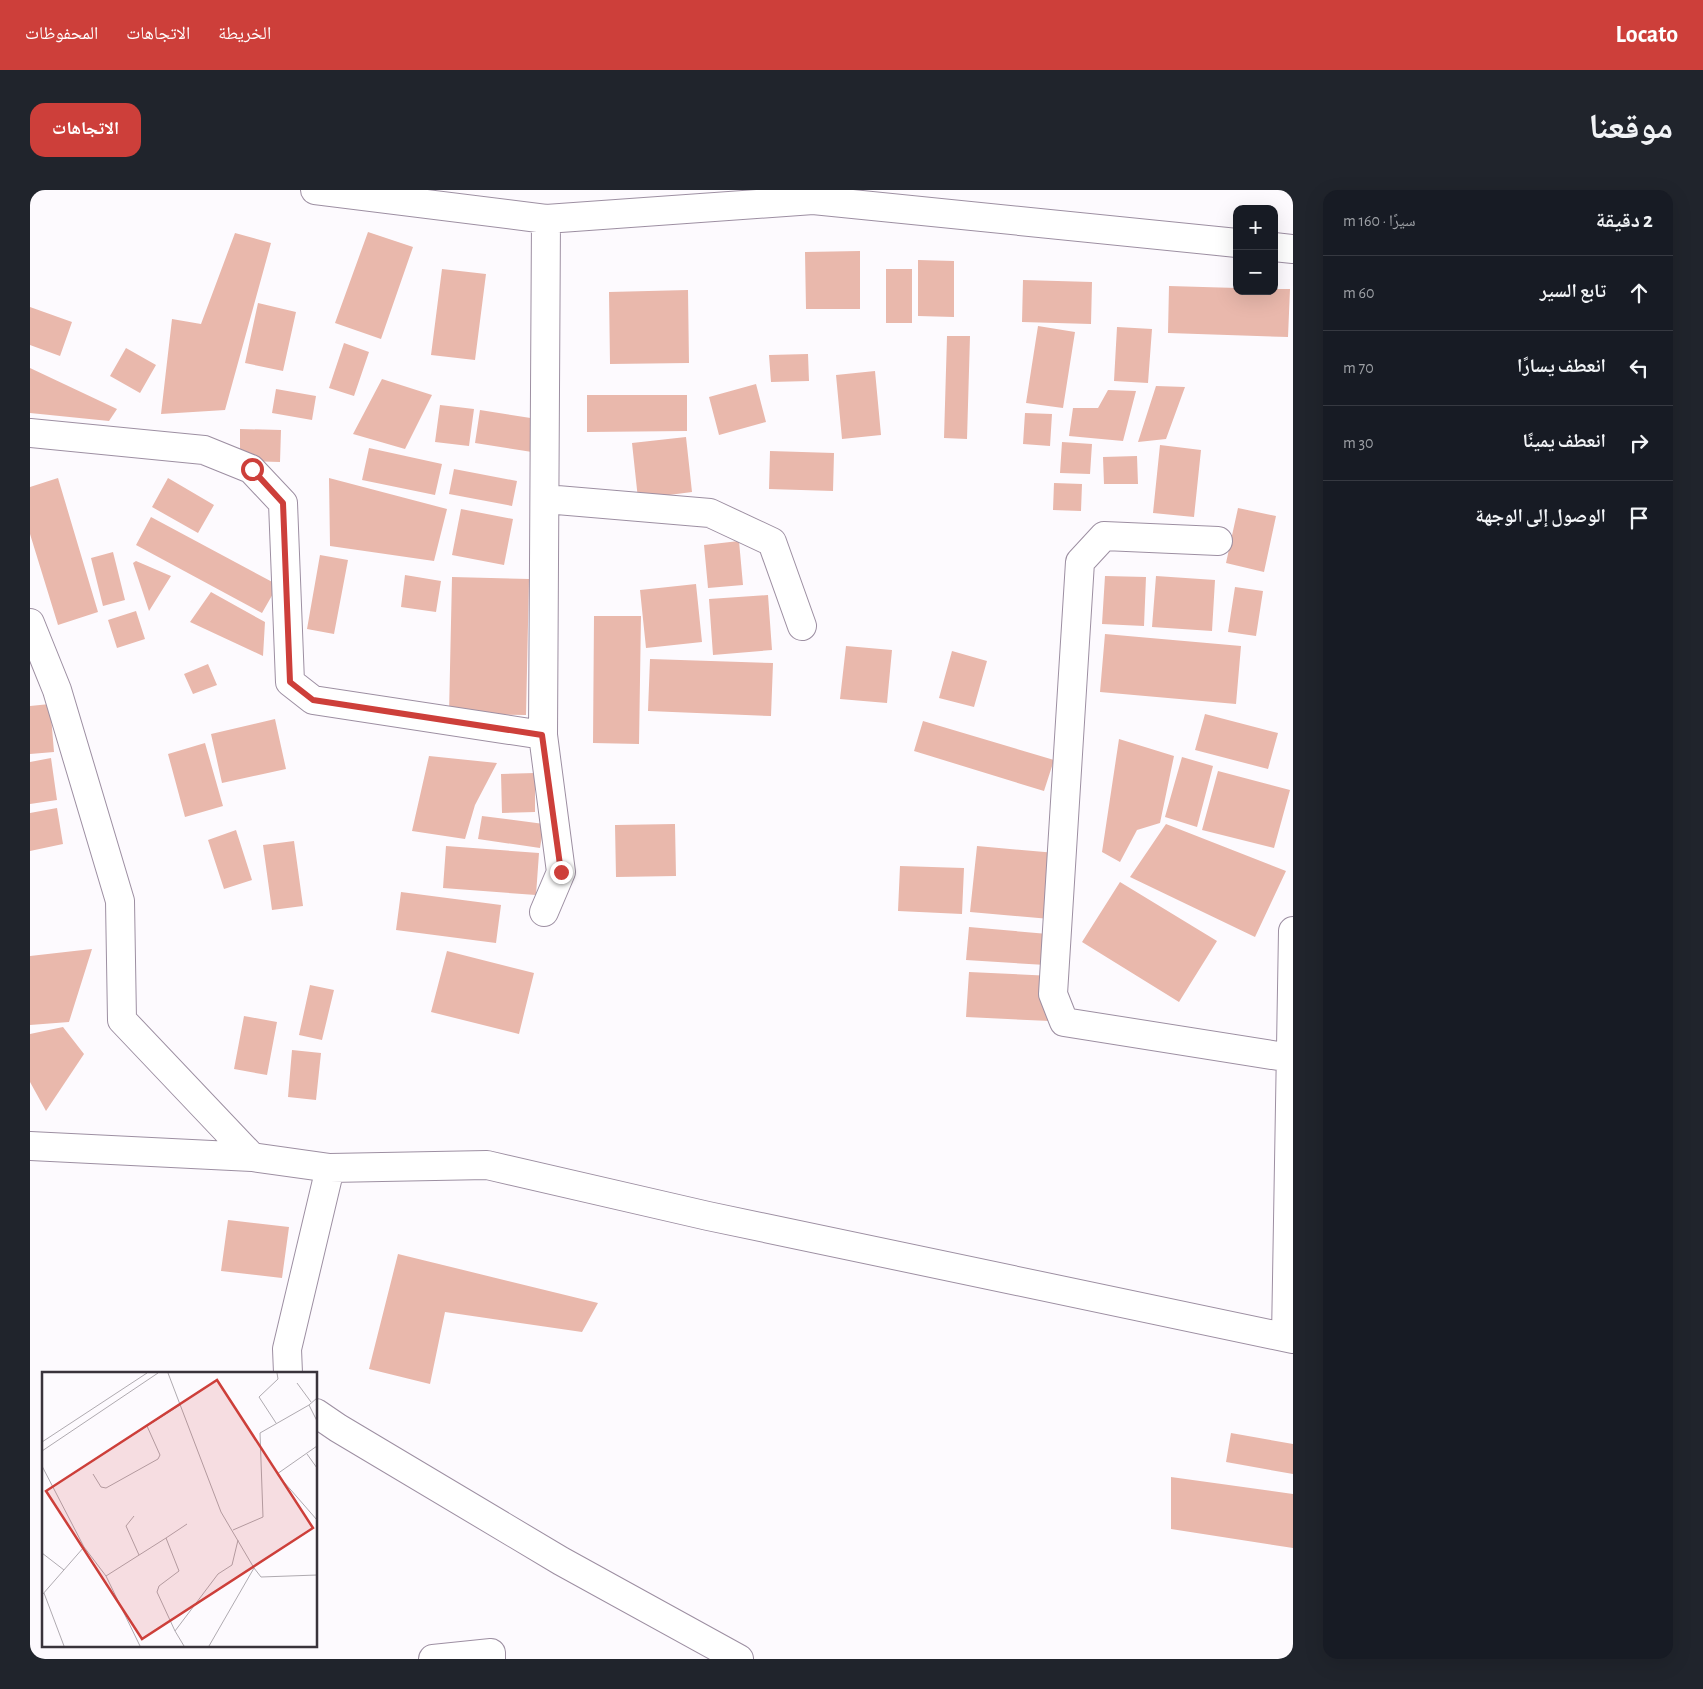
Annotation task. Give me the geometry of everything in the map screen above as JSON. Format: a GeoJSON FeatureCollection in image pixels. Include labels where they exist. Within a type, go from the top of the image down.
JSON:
{"type":"FeatureCollection","features":[{"type":"Feature","properties":{"kind":"street"},"geometry":{"type":"LineString","coordinates":[[315,190],[546,219],[812,195],[1233,243]]}},
{"type":"Feature","properties":{"kind":"street"},"geometry":{"type":"LineString","coordinates":[[544,912],[561,872],[542,735],[546,219]]}},
{"type":"Feature","properties":{"kind":"street"},"geometry":{"type":"LineString","coordinates":[[1278,247],[1293,249]]}},
{"type":"Feature","properties":{"kind":"street"},"geometry":{"type":"LineString","coordinates":[[30,432],[204,450],[252,469],[283,503],[290,682],[313,700],[542,735]]}},
{"type":"Feature","properties":{"kind":"street"},"geometry":{"type":"LineString","coordinates":[[545,499],[710,513],[772,542],[802,626]]}},
{"type":"Feature","properties":{"kind":"street"},"geometry":{"type":"LineString","coordinates":[[1218,541],[1104,536],[1080,562],[1053,994],[1064,1022],[1291,1058]]}},
{"type":"Feature","properties":{"kind":"street"},"geometry":{"type":"LineString","coordinates":[[30,623],[57,690],[120,901],[122,1020],[252,1157]]}},
{"type":"Feature","properties":{"kind":"street"},"geometry":{"type":"LineString","coordinates":[[30,1146],[252,1157],[330,1168],[487,1165],[727,1220],[1290,1338],[1293,931]]}},
{"type":"Feature","properties":{"kind":"street"},"geometry":{"type":"LineString","coordinates":[[288,1372],[287,1349],[330,1168]]}},
{"type":"Feature","properties":{"kind":"street"},"geometry":{"type":"LineString","coordinates":[[318,1414],[561,1561],[739,1659]]}},
{"type":"Feature","properties":{"kind":"street"},"geometry":{"type":"LineString","coordinates":[[433,1659],[491,1653],[491,1659]]}},
{"type":"Feature","properties":{"kind":"building"},"geometry":{"type":"Polygon","coordinates":[[[368,232],[413,247],[381,339],[335,323],[368,232]]]}},
{"type":"Feature","properties":{"kind":"building"},"geometry":{"type":"Polygon","coordinates":[[[235,233],[271,243],[225,410],[161,414],[172,319],[201,324],[235,233]]]}},
{"type":"Feature","properties":{"kind":"building"},"geometry":{"type":"Polygon","coordinates":[[[860,251],[860,309],[806,309],[805,252],[860,251]]]}},
{"type":"Feature","properties":{"kind":"building"},"geometry":{"type":"Polygon","coordinates":[[[918,260],[954,261],[954,317],[918,316],[918,260]]]}},
{"type":"Feature","properties":{"kind":"building"},"geometry":{"type":"Polygon","coordinates":[[[442,269],[486,274],[475,360],[431,355],[442,269]]]}},
{"type":"Feature","properties":{"kind":"building"},"geometry":{"type":"Polygon","coordinates":[[[886,269],[912,269],[912,323],[886,323],[886,269]]]}},
{"type":"Feature","properties":{"kind":"building"},"geometry":{"type":"Polygon","coordinates":[[[1023,280],[1092,282],[1091,324],[1022,322],[1023,280]]]}},
{"type":"Feature","properties":{"kind":"building"},"geometry":{"type":"Polygon","coordinates":[[[1169,286],[1233,288],[1233,295],[1278,295],[1278,289],[1290,289],[1288,337],[1168,333],[1169,286]]]}},
{"type":"Feature","properties":{"kind":"building"},"geometry":{"type":"Polygon","coordinates":[[[688,290],[689,363],[610,364],[609,292],[688,290]]]}},
{"type":"Feature","properties":{"kind":"building"},"geometry":{"type":"Polygon","coordinates":[[[258,303],[296,312],[283,371],[245,363],[258,303]]]}},
{"type":"Feature","properties":{"kind":"building"},"geometry":{"type":"Polygon","coordinates":[[[30,307],[72,322],[60,356],[30,345],[30,307]]]}},
{"type":"Feature","properties":{"kind":"building"},"geometry":{"type":"Polygon","coordinates":[[[1038,326],[1075,332],[1063,408],[1026,403],[1038,326]]]}},
{"type":"Feature","properties":{"kind":"building"},"geometry":{"type":"Polygon","coordinates":[[[1117,327],[1152,329],[1148,383],[1114,381],[1117,327]]]}},
{"type":"Feature","properties":{"kind":"building"},"geometry":{"type":"Polygon","coordinates":[[[947,336],[970,336],[967,439],[944,438],[947,336]]]}},
{"type":"Feature","properties":{"kind":"building"},"geometry":{"type":"Polygon","coordinates":[[[344,343],[369,352],[354,396],[329,388],[344,343]]]}},
{"type":"Feature","properties":{"kind":"building"},"geometry":{"type":"Polygon","coordinates":[[[126,348],[156,365],[140,393],[110,376],[126,348]]]}},
{"type":"Feature","properties":{"kind":"building"},"geometry":{"type":"Polygon","coordinates":[[[808,354],[809,381],[771,382],[769,355],[808,354]]]}},
{"type":"Feature","properties":{"kind":"building"},"geometry":{"type":"Polygon","coordinates":[[[30,368],[117,409],[109,421],[30,413],[30,368]]]}},
{"type":"Feature","properties":{"kind":"building"},"geometry":{"type":"Polygon","coordinates":[[[875,371],[881,435],[842,439],[836,375],[875,371]]]}},
{"type":"Feature","properties":{"kind":"building"},"geometry":{"type":"Polygon","coordinates":[[[382,379],[432,395],[405,449],[353,434],[382,379]]]}},
{"type":"Feature","properties":{"kind":"building"},"geometry":{"type":"Polygon","coordinates":[[[756,384],[766,422],[719,435],[709,397],[756,384]]]}},
{"type":"Feature","properties":{"kind":"building"},"geometry":{"type":"Polygon","coordinates":[[[1156,386],[1185,387],[1166,439],[1138,442],[1156,386]]]}},
{"type":"Feature","properties":{"kind":"building"},"geometry":{"type":"Polygon","coordinates":[[[276,389],[316,396],[312,420],[272,413],[276,389]]]}},
{"type":"Feature","properties":{"kind":"building"},"geometry":{"type":"Polygon","coordinates":[[[1108,390],[1136,391],[1123,441],[1069,436],[1073,408],[1098,408],[1108,390]]]}},
{"type":"Feature","properties":{"kind":"building"},"geometry":{"type":"Polygon","coordinates":[[[587,395],[687,395],[687,431],[587,432],[587,395]]]}},
{"type":"Feature","properties":{"kind":"building"},"geometry":{"type":"Polygon","coordinates":[[[440,405],[474,409],[469,446],[435,442],[440,405]]]}},
{"type":"Feature","properties":{"kind":"building"},"geometry":{"type":"Polygon","coordinates":[[[480,410],[537,419],[532,452],[475,443],[480,410]]]}},
{"type":"Feature","properties":{"kind":"building"},"geometry":{"type":"Polygon","coordinates":[[[1025,413],[1052,414],[1050,446],[1023,444],[1025,413]]]}},
{"type":"Feature","properties":{"kind":"building"},"geometry":{"type":"Polygon","coordinates":[[[240,429],[281,430],[280,462],[240,461],[240,429]]]}},
{"type":"Feature","properties":{"kind":"building"},"geometry":{"type":"Polygon","coordinates":[[[686,437],[692,492],[638,499],[632,443],[686,437]]]}},
{"type":"Feature","properties":{"kind":"building"},"geometry":{"type":"Polygon","coordinates":[[[1062,442],[1092,444],[1090,474],[1060,473],[1062,442]]]}},
{"type":"Feature","properties":{"kind":"building"},"geometry":{"type":"Polygon","coordinates":[[[1160,445],[1201,450],[1194,517],[1153,513],[1160,445]]]}},
{"type":"Feature","properties":{"kind":"building"},"geometry":{"type":"Polygon","coordinates":[[[369,448],[442,464],[435,495],[362,480],[369,448]]]}},
{"type":"Feature","properties":{"kind":"building"},"geometry":{"type":"Polygon","coordinates":[[[770,451],[834,453],[833,491],[769,489],[770,451]]]}},
{"type":"Feature","properties":{"kind":"building"},"geometry":{"type":"Polygon","coordinates":[[[1137,456],[1138,484],[1104,484],[1103,457],[1137,456]]]}},
{"type":"Feature","properties":{"kind":"building"},"geometry":{"type":"Polygon","coordinates":[[[454,469],[517,481],[512,506],[449,494],[454,469]]]}},
{"type":"Feature","properties":{"kind":"building"},"geometry":{"type":"Polygon","coordinates":[[[58,478],[98,612],[58,625],[30,534],[30,487],[58,478]]]}},
{"type":"Feature","properties":{"kind":"building"},"geometry":{"type":"Polygon","coordinates":[[[168,478],[214,505],[198,533],[152,507],[168,478]]]}},
{"type":"Feature","properties":{"kind":"building"},"geometry":{"type":"Polygon","coordinates":[[[329,478],[447,509],[434,561],[330,546],[329,478]]]}},
{"type":"Feature","properties":{"kind":"building"},"geometry":{"type":"Polygon","coordinates":[[[1054,483],[1082,484],[1081,511],[1053,510],[1054,483]]]}},
{"type":"Feature","properties":{"kind":"building"},"geometry":{"type":"Polygon","coordinates":[[[1238,508],[1276,516],[1264,572],[1226,563],[1238,508]]]}},
{"type":"Feature","properties":{"kind":"building"},"geometry":{"type":"Polygon","coordinates":[[[461,509],[513,519],[504,565],[452,555],[461,509]]]}},
{"type":"Feature","properties":{"kind":"building"},"geometry":{"type":"Polygon","coordinates":[[[151,517],[278,585],[262,613],[136,545],[151,517]]]}},
{"type":"Feature","properties":{"kind":"building"},"geometry":{"type":"Polygon","coordinates":[[[739,541],[743,585],[708,588],[704,545],[739,541]]]}},
{"type":"Feature","properties":{"kind":"building"},"geometry":{"type":"Polygon","coordinates":[[[113,552],[125,600],[103,606],[91,558],[113,552]]]}},
{"type":"Feature","properties":{"kind":"building"},"geometry":{"type":"Polygon","coordinates":[[[320,555],[348,560],[334,634],[307,629],[320,555]]]}},
{"type":"Feature","properties":{"kind":"building"},"geometry":{"type":"Polygon","coordinates":[[[136,561],[171,576],[149,611],[133,563],[136,561]]]}},
{"type":"Feature","properties":{"kind":"building"},"geometry":{"type":"Polygon","coordinates":[[[405,575],[441,581],[436,612],[401,607],[405,575]]]}},
{"type":"Feature","properties":{"kind":"building"},"geometry":{"type":"Polygon","coordinates":[[[1105,576],[1146,577],[1144,626],[1102,624],[1105,576]]]}},
{"type":"Feature","properties":{"kind":"building"},"geometry":{"type":"Polygon","coordinates":[[[1156,576],[1215,580],[1212,631],[1152,627],[1156,576]]]}},
{"type":"Feature","properties":{"kind":"building"},"geometry":{"type":"Polygon","coordinates":[[[452,577],[529,579],[526,715],[449,714],[452,577]]]}},
{"type":"Feature","properties":{"kind":"building"},"geometry":{"type":"Polygon","coordinates":[[[696,584],[702,642],[646,648],[640,590],[696,584]]]}},
{"type":"Feature","properties":{"kind":"building"},"geometry":{"type":"Polygon","coordinates":[[[1235,587],[1263,591],[1256,636],[1228,632],[1235,587]]]}},
{"type":"Feature","properties":{"kind":"building"},"geometry":{"type":"Polygon","coordinates":[[[211,592],[265,622],[263,656],[190,622],[211,592]]]}},
{"type":"Feature","properties":{"kind":"building"},"geometry":{"type":"Polygon","coordinates":[[[768,595],[772,650],[713,655],[709,599],[768,595]]]}},
{"type":"Feature","properties":{"kind":"building"},"geometry":{"type":"Polygon","coordinates":[[[136,611],[145,639],[117,648],[108,620],[136,611]]]}},
{"type":"Feature","properties":{"kind":"building"},"geometry":{"type":"Polygon","coordinates":[[[594,616],[641,616],[639,744],[593,743],[594,616]]]}},
{"type":"Feature","properties":{"kind":"building"},"geometry":{"type":"Polygon","coordinates":[[[1105,634],[1241,646],[1236,704],[1100,692],[1105,634]]]}},
{"type":"Feature","properties":{"kind":"building"},"geometry":{"type":"Polygon","coordinates":[[[846,646],[892,650],[887,703],[840,699],[846,646]]]}},
{"type":"Feature","properties":{"kind":"building"},"geometry":{"type":"Polygon","coordinates":[[[952,651],[987,661],[974,707],[939,698],[952,651]]]}},
{"type":"Feature","properties":{"kind":"building"},"geometry":{"type":"Polygon","coordinates":[[[650,659],[773,663],[771,716],[648,711],[650,659]]]}},
{"type":"Feature","properties":{"kind":"building"},"geometry":{"type":"Polygon","coordinates":[[[208,664],[217,685],[193,694],[184,674],[208,664]]]}},
{"type":"Feature","properties":{"kind":"building"},"geometry":{"type":"Polygon","coordinates":[[[50,704],[54,752],[30,754],[30,706],[50,704]]]}},
{"type":"Feature","properties":{"kind":"building"},"geometry":{"type":"Polygon","coordinates":[[[1205,714],[1278,733],[1268,769],[1195,750],[1205,714]]]}},
{"type":"Feature","properties":{"kind":"building"},"geometry":{"type":"Polygon","coordinates":[[[275,719],[286,769],[222,783],[211,734],[275,719]]]}},
{"type":"Feature","properties":{"kind":"building"},"geometry":{"type":"Polygon","coordinates":[[[923,721],[1054,760],[1044,791],[914,751],[923,721]]]}},
{"type":"Feature","properties":{"kind":"building"},"geometry":{"type":"Polygon","coordinates":[[[1119,739],[1174,756],[1160,823],[1137,830],[1120,862],[1102,852],[1119,739]]]}},
{"type":"Feature","properties":{"kind":"building"},"geometry":{"type":"Polygon","coordinates":[[[205,743],[223,806],[185,817],[168,754],[205,743]]]}},
{"type":"Feature","properties":{"kind":"building"},"geometry":{"type":"Polygon","coordinates":[[[429,756],[497,763],[475,805],[465,839],[412,831],[429,756]]]}},
{"type":"Feature","properties":{"kind":"building"},"geometry":{"type":"Polygon","coordinates":[[[1182,757],[1213,766],[1197,827],[1165,817],[1182,757]]]}},
{"type":"Feature","properties":{"kind":"building"},"geometry":{"type":"Polygon","coordinates":[[[51,758],[57,800],[30,804],[30,762],[51,758]]]}},
{"type":"Feature","properties":{"kind":"building"},"geometry":{"type":"Polygon","coordinates":[[[1218,771],[1290,790],[1274,848],[1202,830],[1218,771]]]}},
{"type":"Feature","properties":{"kind":"building"},"geometry":{"type":"Polygon","coordinates":[[[535,773],[535,812],[502,813],[501,774],[535,773]]]}},
{"type":"Feature","properties":{"kind":"building"},"geometry":{"type":"Polygon","coordinates":[[[57,808],[63,844],[30,851],[30,813],[57,808]]]}},
{"type":"Feature","properties":{"kind":"building"},"geometry":{"type":"Polygon","coordinates":[[[482,816],[544,824],[540,848],[478,839],[482,816]]]}},
{"type":"Feature","properties":{"kind":"building"},"geometry":{"type":"Polygon","coordinates":[[[675,824],[676,876],[616,877],[615,825],[675,824]]]}},
{"type":"Feature","properties":{"kind":"building"},"geometry":{"type":"Polygon","coordinates":[[[1166,824],[1286,871],[1255,937],[1130,877],[1166,824]]]}},
{"type":"Feature","properties":{"kind":"building"},"geometry":{"type":"Polygon","coordinates":[[[236,830],[252,880],[224,889],[208,840],[236,830]]]}},
{"type":"Feature","properties":{"kind":"building"},"geometry":{"type":"Polygon","coordinates":[[[294,841],[303,906],[272,910],[263,845],[294,841]]]}},
{"type":"Feature","properties":{"kind":"building"},"geometry":{"type":"Polygon","coordinates":[[[446,846],[539,853],[536,895],[443,888],[446,846]]]}},
{"type":"Feature","properties":{"kind":"building"},"geometry":{"type":"Polygon","coordinates":[[[977,846],[1056,853],[1050,919],[970,912],[977,846]]]}},
{"type":"Feature","properties":{"kind":"building"},"geometry":{"type":"Polygon","coordinates":[[[900,866],[964,868],[962,914],[898,911],[900,866]]]}},
{"type":"Feature","properties":{"kind":"building"},"geometry":{"type":"Polygon","coordinates":[[[1120,882],[1217,941],[1179,1002],[1082,942],[1120,882]]]}},
{"type":"Feature","properties":{"kind":"building"},"geometry":{"type":"Polygon","coordinates":[[[401,892],[501,905],[496,943],[396,930],[401,892]]]}},
{"type":"Feature","properties":{"kind":"building"},"geometry":{"type":"Polygon","coordinates":[[[969,927],[1048,934],[1046,965],[966,960],[969,927]]]}},
{"type":"Feature","properties":{"kind":"building"},"geometry":{"type":"Polygon","coordinates":[[[92,949],[69,1022],[30,1025],[30,956],[92,949]]]}},
{"type":"Feature","properties":{"kind":"building"},"geometry":{"type":"Polygon","coordinates":[[[447,951],[534,973],[519,1034],[431,1012],[447,951]]]}},
{"type":"Feature","properties":{"kind":"building"},"geometry":{"type":"Polygon","coordinates":[[[969,972],[1053,976],[1050,1021],[966,1017],[969,972]]]}},
{"type":"Feature","properties":{"kind":"building"},"geometry":{"type":"Polygon","coordinates":[[[310,985],[334,990],[322,1040],[299,1035],[310,985]]]}},
{"type":"Feature","properties":{"kind":"building"},"geometry":{"type":"Polygon","coordinates":[[[244,1016],[277,1022],[267,1075],[234,1069],[244,1016]]]}},
{"type":"Feature","properties":{"kind":"building"},"geometry":{"type":"Polygon","coordinates":[[[63,1027],[84,1054],[46,1111],[30,1082],[30,1034],[63,1027]]]}},
{"type":"Feature","properties":{"kind":"building"},"geometry":{"type":"Polygon","coordinates":[[[292,1050],[321,1053],[316,1100],[288,1097],[292,1050]]]}},
{"type":"Feature","properties":{"kind":"building"},"geometry":{"type":"Polygon","coordinates":[[[228,1220],[289,1227],[282,1278],[221,1271],[228,1220]]]}},
{"type":"Feature","properties":{"kind":"building"},"geometry":{"type":"Polygon","coordinates":[[[398,1254],[598,1303],[582,1332],[445,1312],[430,1384],[369,1369],[398,1254]]]}},
{"type":"Feature","properties":{"kind":"building"},"geometry":{"type":"Polygon","coordinates":[[[1231,1433],[1293,1444],[1293,1474],[1226,1462],[1231,1433]]]}},
{"type":"Feature","properties":{"kind":"building"},"geometry":{"type":"Polygon","coordinates":[[[1171,1477],[1293,1494],[1293,1548],[1171,1529],[1171,1477]]]}},
{"type":"Feature","properties":{"kind":"route"},"geometry":{"type":"LineString","coordinates":[[252,469],[283,503],[290,682],[313,700],[542,735],[561,872]]}}]}
